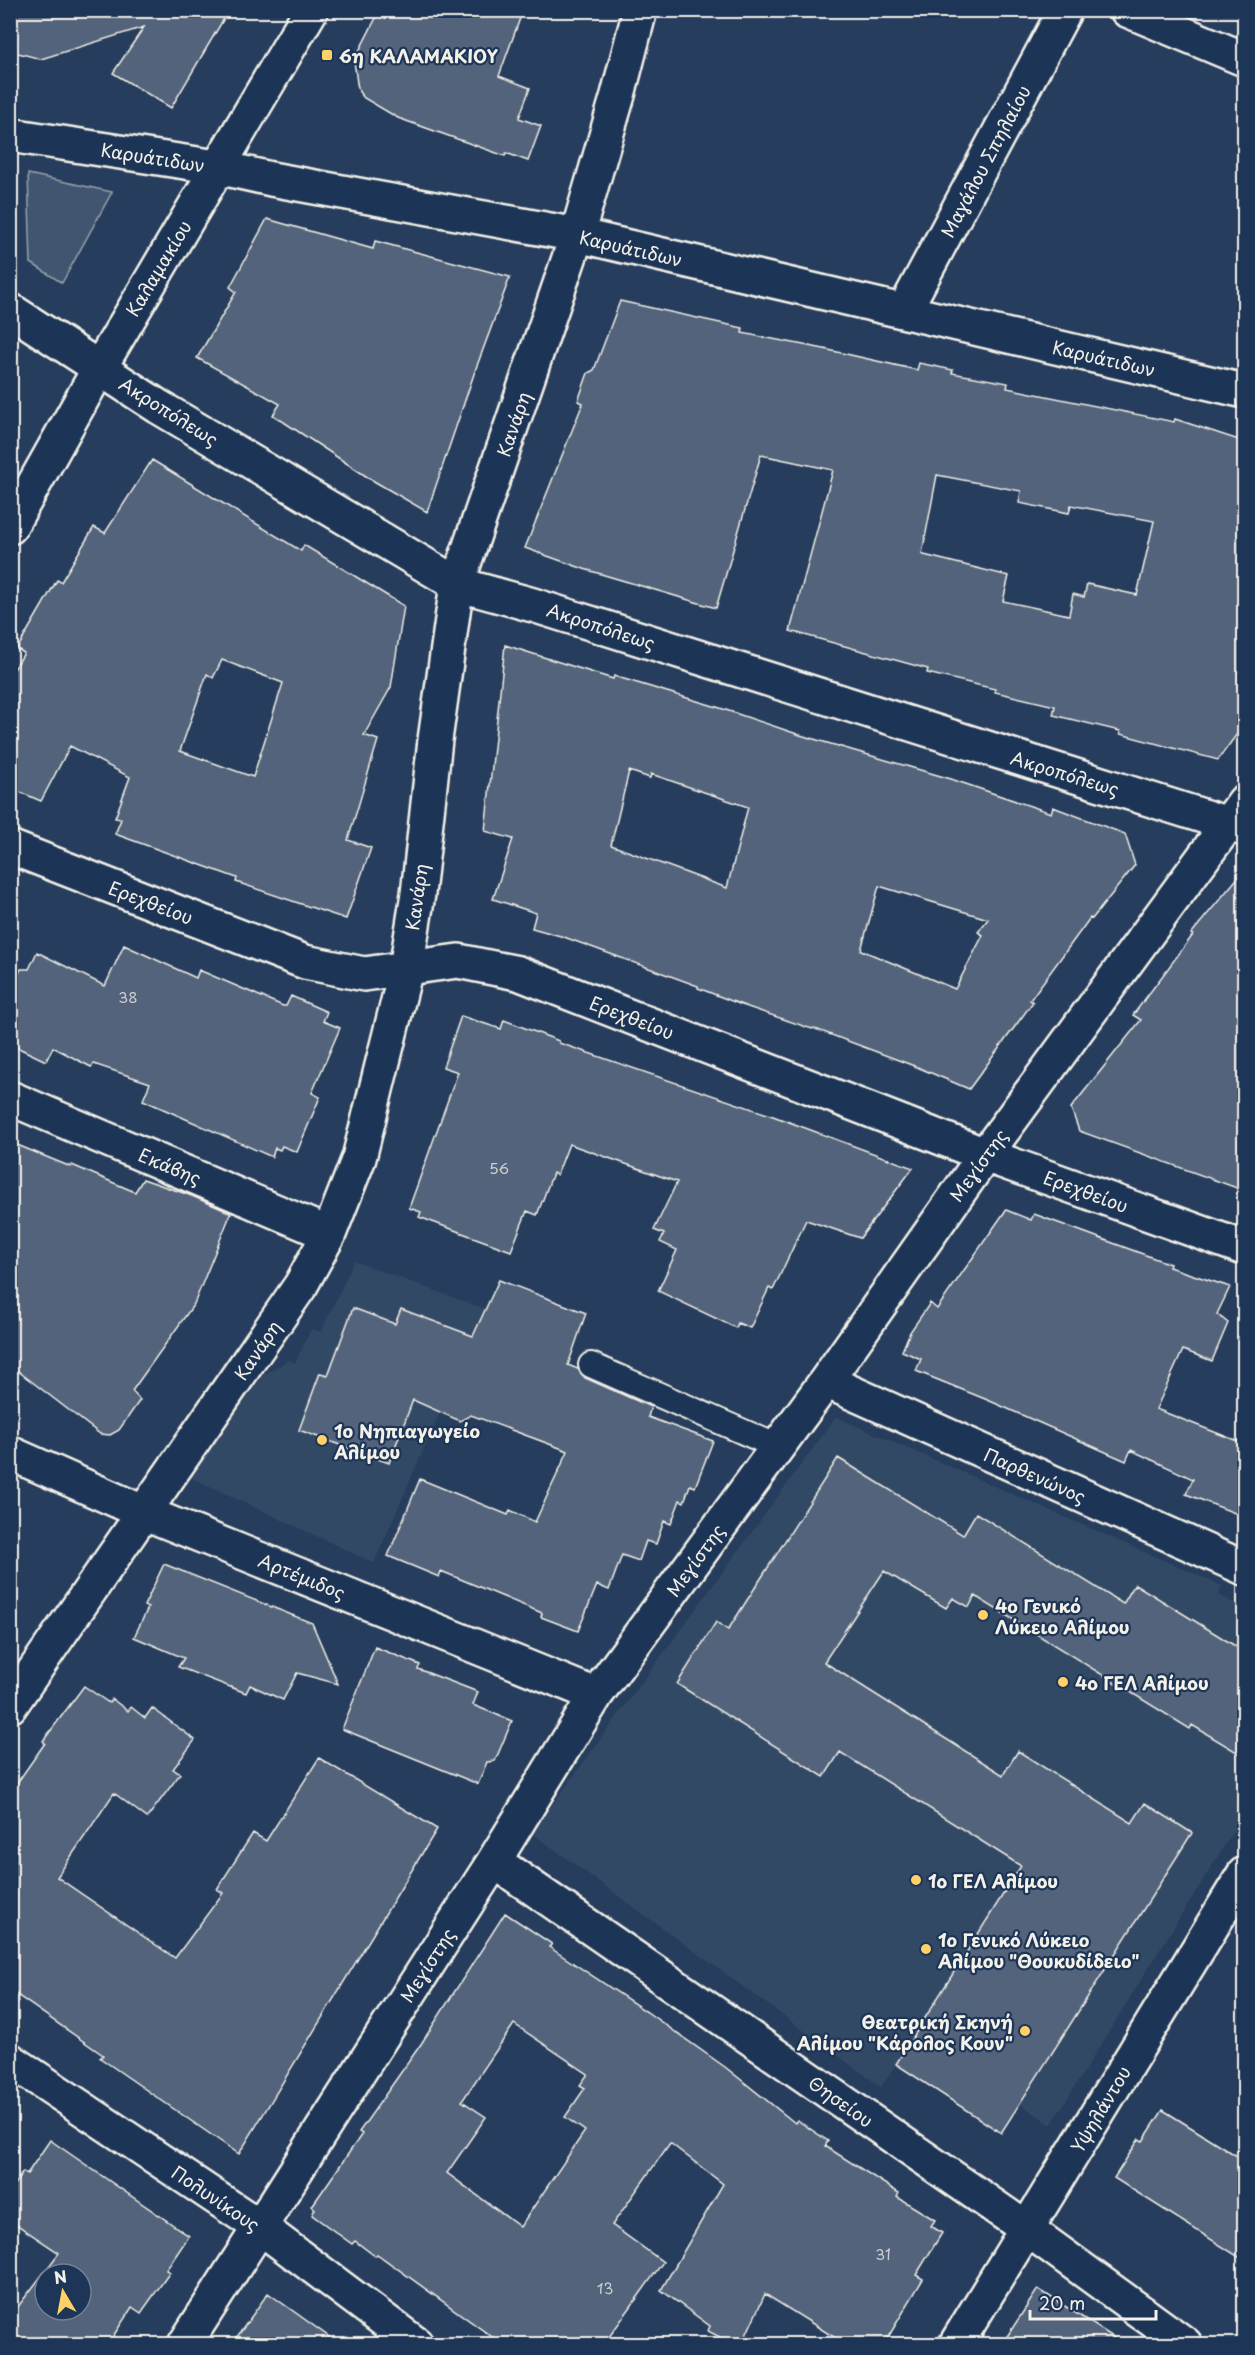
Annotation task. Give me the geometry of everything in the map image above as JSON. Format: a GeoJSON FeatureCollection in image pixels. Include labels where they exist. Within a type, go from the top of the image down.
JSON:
{"type":"FeatureCollection","features":[{"type":"Feature","properties":{"kind":"street","name":"Καλαμακίου"},"geometry":{"type":"LineString","coordinates":[[10,527],[100,367],[311,10]]}},
{"type":"Feature","properties":{"kind":"street","name":"Κανάρη"},"geometry":{"type":"LineString","coordinates":[[10,1706],[301,1286],[329,1234],[359,1158],[406,969],[418,894],[435,740],[457,584],[577,235],[640,10]]}},
{"type":"Feature","properties":{"kind":"street","name":"Μαγάλου Σπηλαίου"},"geometry":{"type":"LineString","coordinates":[[904,311],[1065,10]]}},
{"type":"Feature","properties":{"kind":"street"},"geometry":{"type":"LineString","coordinates":[[1127,10],[1245,59]]}},
{"type":"Feature","properties":{"kind":"street","name":"Καρυάτιδων"},"geometry":{"type":"LineString","coordinates":[[10,135],[217,167],[577,235],[1245,391]]}},
{"type":"Feature","properties":{"kind":"street","name":"Ακροπόλεως"},"geometry":{"type":"LineString","coordinates":[[10,310],[159,407],[457,584],[533,605],[945,736],[1239,818]]}},
{"type":"Feature","properties":{"kind":"street","name":"Μεγίστης"},"geometry":{"type":"LineString","coordinates":[[185,2344],[494,1862],[596,1695],[826,1381],[985,1155],[1239,818]]}},
{"type":"Feature","properties":{"kind":"street","name":"Ερεχθείου"},"geometry":{"type":"LineString","coordinates":[[10,847],[304,962],[364,974],[458,961],[518,973],[985,1155],[1245,1248]]}},
{"type":"Feature","properties":{"kind":"street","name":"Εκάβης"},"geometry":{"type":"LineString","coordinates":[[10,1098],[329,1234]]}},
{"type":"Feature","properties":{"kind":"street","name":"Παρθενώνος"},"geometry":{"type":"LineString","coordinates":[[826,1381],[1245,1568]]}},
{"type":"Feature","properties":{"kind":"street","name":"Αρτέμιδος"},"geometry":{"type":"LineString","coordinates":[[10,1453],[145,1513],[596,1695]]}},
{"type":"Feature","properties":{"kind":"street","name":"Θησείου"},"geometry":{"type":"LineString","coordinates":[[494,1862],[1027,2229],[1185,2344]]}},
{"type":"Feature","properties":{"kind":"street","name":"Υψηλάντου"},"geometry":{"type":"LineString","coordinates":[[956,2344],[1245,1874]]}},
{"type":"Feature","properties":{"kind":"street","name":"Πολυνίκους"},"geometry":{"type":"LineString","coordinates":[[10,2060],[261,2227],[416,2344]]}},
{"type":"Feature","properties":{"kind":"lane"},"geometry":{"type":"LineString","coordinates":[[591,1365],[778,1446]]}},
{"type":"Feature","properties":{"kind":"shaded area"},"geometry":{"type":"Polygon","coordinates":[[[28,174],[112,192],[62,283],[31,263],[28,174]]]}},
{"type":"Feature","properties":{"kind":"shaded area","name":"1o Νηπιαγωγείο Αλίμου"},"geometry":{"type":"Polygon","coordinates":[[[354,1261],[485,1309],[374,1563],[190,1477],[263,1375],[289,1360],[295,1363],[311,1329],[321,1332],[354,1261]]]}},
{"type":"Feature","properties":{"kind":"shaded area","name":"1ο Γενικό Λύκειο Αλίμου \"Θουκυδίδειο\""},"geometry":{"type":"Polygon","coordinates":[[[836,1417],[1222,1586],[1218,1595],[1244,1608],[1244,1814],[1051,2125],[1021,2104],[1001,2133],[896,2064],[881,2087],[532,1833],[836,1417]]]}},
{"type":"Feature","properties":{"kind":"building"},"geometry":{"type":"Polygon","coordinates":[[[10,10],[229,10],[171,108],[113,73],[144,27],[41,59],[10,51],[10,10]]]}},
{"type":"Feature","properties":{"kind":"building"},"geometry":{"type":"Polygon","coordinates":[[[380,10],[523,10],[499,76],[530,88],[519,118],[541,126],[528,161],[506,153],[505,156],[398,118],[364,98],[359,92],[354,61],[380,10]]]}},
{"type":"Feature","properties":{"kind":"building"},"geometry":{"type":"Polygon","coordinates":[[[267,219],[373,249],[375,241],[510,277],[427,512],[372,480],[273,415],[280,404],[197,358],[236,292],[230,287],[267,219]]]}},
{"type":"Feature","properties":{"kind":"building"},"geometry":{"type":"Polygon","coordinates":[[[620,301],[743,328],[742,333],[917,370],[919,363],[953,370],[952,373],[1008,383],[1007,388],[1174,422],[1175,419],[1245,442],[1245,723],[1218,760],[1120,734],[1120,731],[1053,715],[1055,706],[927,673],[928,669],[790,631],[833,470],[761,455],[716,608],[584,569],[525,548],[583,403],[578,401],[588,373],[594,370],[620,301]],[[937,475],[922,554],[1009,576],[1003,601],[1069,615],[1073,594],[1084,597],[1087,584],[1137,595],[1154,521],[1071,505],[1069,513],[1019,503],[1021,491],[937,475]]]}},
{"type":"Feature","properties":{"kind":"building"},"geometry":{"type":"Polygon","coordinates":[[[152,460],[301,551],[304,545],[404,606],[391,687],[364,735],[378,740],[348,840],[371,848],[346,919],[236,882],[237,878],[115,834],[121,819],[115,818],[130,777],[70,746],[41,801],[10,788],[10,676],[24,653],[17,649],[57,580],[61,582],[94,527],[105,533],[152,460]],[[222,660],[213,678],[207,674],[180,751],[253,777],[283,683],[222,660]]]}},
{"type":"Feature","properties":{"kind":"building"},"geometry":{"type":"Polygon","coordinates":[[[505,645],[951,779],[1051,813],[1053,807],[1125,834],[1135,865],[1092,919],[1090,918],[1030,1000],[1033,1002],[969,1089],[813,1028],[742,1005],[698,988],[698,986],[564,937],[532,928],[536,913],[493,899],[513,839],[485,831],[505,645]],[[629,771],[611,845],[727,888],[748,807],[651,774],[650,778],[629,771]],[[879,886],[861,950],[955,989],[983,935],[978,932],[988,919],[879,886]]]}},
{"type":"Feature","properties":{"kind":"building"},"geometry":{"type":"Polygon","coordinates":[[[1245,869],[1245,1191],[1079,1131],[1071,1108],[1141,1020],[1133,1015],[1193,935],[1191,934],[1245,869]]]}},
{"type":"Feature","properties":{"kind":"building"},"geometry":{"type":"Polygon","coordinates":[[[124,945],[196,978],[199,970],[283,1006],[286,1006],[291,996],[327,1012],[323,1021],[340,1028],[312,1093],[320,1097],[297,1152],[282,1146],[280,1150],[275,1148],[272,1157],[143,1100],[150,1083],[94,1064],[91,1067],[53,1047],[46,1061],[10,1044],[10,989],[21,969],[29,969],[37,952],[105,986],[124,945]]]}},
{"type":"Feature","properties":{"kind":"building"},"geometry":{"type":"Polygon","coordinates":[[[461,1016],[501,1029],[504,1020],[559,1041],[559,1043],[773,1116],[913,1168],[860,1238],[806,1220],[773,1290],[769,1288],[750,1328],[738,1323],[736,1328],[658,1291],[677,1250],[660,1242],[664,1234],[654,1230],[677,1182],[569,1144],[557,1175],[553,1173],[537,1215],[527,1211],[511,1251],[419,1217],[421,1212],[409,1208],[458,1072],[443,1067],[461,1016]]]}},
{"type":"Feature","properties":{"kind":"building"},"geometry":{"type":"Polygon","coordinates":[[[10,1142],[135,1192],[143,1179],[192,1196],[231,1213],[194,1304],[132,1391],[140,1400],[119,1430],[110,1435],[100,1434],[10,1365],[10,1142]]]}},
{"type":"Feature","properties":{"kind":"building"},"geometry":{"type":"Polygon","coordinates":[[[1006,1210],[1031,1220],[1034,1214],[1170,1264],[1169,1267],[1230,1287],[1217,1314],[1228,1323],[1212,1361],[1183,1350],[1156,1409],[1245,1444],[1245,1517],[1186,1494],[1193,1479],[1131,1450],[1126,1461],[916,1371],[921,1359],[902,1351],[910,1332],[930,1303],[937,1309],[1006,1210]]]}},
{"type":"Feature","properties":{"kind":"building"},"geometry":{"type":"Polygon","coordinates":[[[499,1280],[586,1313],[568,1365],[578,1369],[585,1378],[651,1407],[648,1417],[713,1441],[695,1487],[690,1485],[684,1502],[680,1500],[671,1524],[664,1521],[656,1544],[646,1541],[639,1561],[622,1555],[609,1590],[597,1585],[578,1631],[541,1617],[542,1613],[441,1571],[439,1577],[388,1556],[420,1479],[508,1515],[510,1510],[535,1522],[568,1451],[471,1415],[460,1421],[413,1400],[389,1463],[299,1430],[320,1373],[328,1375],[353,1308],[395,1324],[401,1309],[473,1336],[499,1280]]]}},
{"type":"Feature","properties":{"kind":"building"},"geometry":{"type":"Polygon","coordinates":[[[838,1458],[963,1535],[976,1513],[1123,1604],[1135,1584],[1245,1652],[1245,1757],[1192,1725],[1190,1729],[975,1596],[969,1607],[953,1598],[946,1608],[884,1571],[824,1662],[1003,1775],[1018,1751],[1132,1823],[1145,1803],[1192,1833],[1001,2133],[896,2064],[1021,1866],[840,1752],[824,1777],[677,1684],[716,1622],[728,1630],[838,1458]]]}},
{"type":"Feature","properties":{"kind":"building"},"geometry":{"type":"Polygon","coordinates":[[[164,1564],[312,1623],[338,1684],[297,1673],[283,1700],[250,1685],[246,1693],[178,1667],[184,1658],[134,1637],[148,1608],[144,1606],[164,1564]]]}},
{"type":"Feature","properties":{"kind":"building"},"geometry":{"type":"Polygon","coordinates":[[[375,1647],[420,1665],[418,1669],[478,1692],[473,1705],[512,1721],[495,1761],[487,1762],[478,1784],[342,1729],[375,1647]]]}},
{"type":"Feature","properties":{"kind":"building"},"geometry":{"type":"Polygon","coordinates":[[[84,1686],[109,1703],[112,1699],[128,1711],[131,1707],[145,1718],[152,1708],[195,1740],[173,1769],[180,1774],[147,1818],[114,1793],[57,1877],[175,1958],[223,1893],[217,1889],[253,1833],[266,1841],[319,1758],[437,1829],[239,2154],[100,2058],[103,2055],[10,1990],[10,1793],[45,1743],[43,1741],[84,1686]]]}},
{"type":"Feature","properties":{"kind":"building"},"geometry":{"type":"Polygon","coordinates":[[[505,1913],[552,1944],[549,1947],[725,2067],[795,2123],[797,2120],[828,2141],[825,2146],[899,2193],[897,2197],[935,2220],[931,2226],[942,2233],[916,2275],[923,2279],[884,2344],[845,2344],[765,2294],[742,2344],[733,2344],[708,2331],[710,2326],[661,2290],[723,2184],[670,2143],[612,2225],[663,2262],[604,2344],[502,2344],[377,2254],[375,2256],[355,2241],[352,2244],[312,2215],[315,2209],[312,2206],[362,2134],[359,2132],[421,2044],[505,1913]],[[514,2024],[462,2101],[486,2117],[447,2173],[520,2227],[585,2131],[565,2117],[585,2088],[580,2085],[588,2074],[514,2024]]]}},
{"type":"Feature","properties":{"kind":"building"},"geometry":{"type":"Polygon","coordinates":[[[1163,2110],[1245,2161],[1245,2261],[1114,2178],[1139,2139],[1143,2141],[1163,2110]]]}},
{"type":"Feature","properties":{"kind":"building"},"geometry":{"type":"Polygon","coordinates":[[[50,2140],[189,2236],[166,2270],[170,2272],[141,2313],[132,2307],[108,2344],[10,2344],[10,2317],[33,2287],[33,2322],[93,2322],[93,2262],[52,2262],[59,2253],[10,2220],[10,2190],[23,2172],[27,2174],[50,2140]]]}},
{"type":"Feature","properties":{"kind":"building"},"geometry":{"type":"Polygon","coordinates":[[[1038,2289],[1124,2344],[1002,2344],[1038,2289]]]}},
{"type":"Feature","properties":{"kind":"building"},"geometry":{"type":"Polygon","coordinates":[[[268,2293],[339,2344],[232,2344],[268,2293]]]}},
{"type":"Feature","properties":{"kind":"place","name":"6η ΚΑΛΑΜΑΚΙΟΥ"},"geometry":{"type":"Point","coordinates":[327,55]}},
{"type":"Feature","properties":{"kind":"place","name":"1o Νηπιαγωγείο Αλίμου"},"geometry":{"type":"Point","coordinates":[322,1440]}},
{"type":"Feature","properties":{"kind":"place","name":"4ο Γενικό Λύκειο Αλίμου"},"geometry":{"type":"Point","coordinates":[983,1615]}},
{"type":"Feature","properties":{"kind":"place","name":"4ο ΓΕΛ Αλίμου"},"geometry":{"type":"Point","coordinates":[1063,1682]}},
{"type":"Feature","properties":{"kind":"place","name":"1ο ΓΕΛ Αλίμου"},"geometry":{"type":"Point","coordinates":[916,1880]}},
{"type":"Feature","properties":{"kind":"place","name":"1ο Γενικό Λύκειο Αλίμου \"Θουκυδίδειο\""},"geometry":{"type":"Point","coordinates":[926,1949]}},
{"type":"Feature","properties":{"kind":"place","name":"Θεατρική Σκηνή Αλίμου \"Κάρολος Κουν\""},"geometry":{"type":"Point","coordinates":[1025,2031]}}]}
